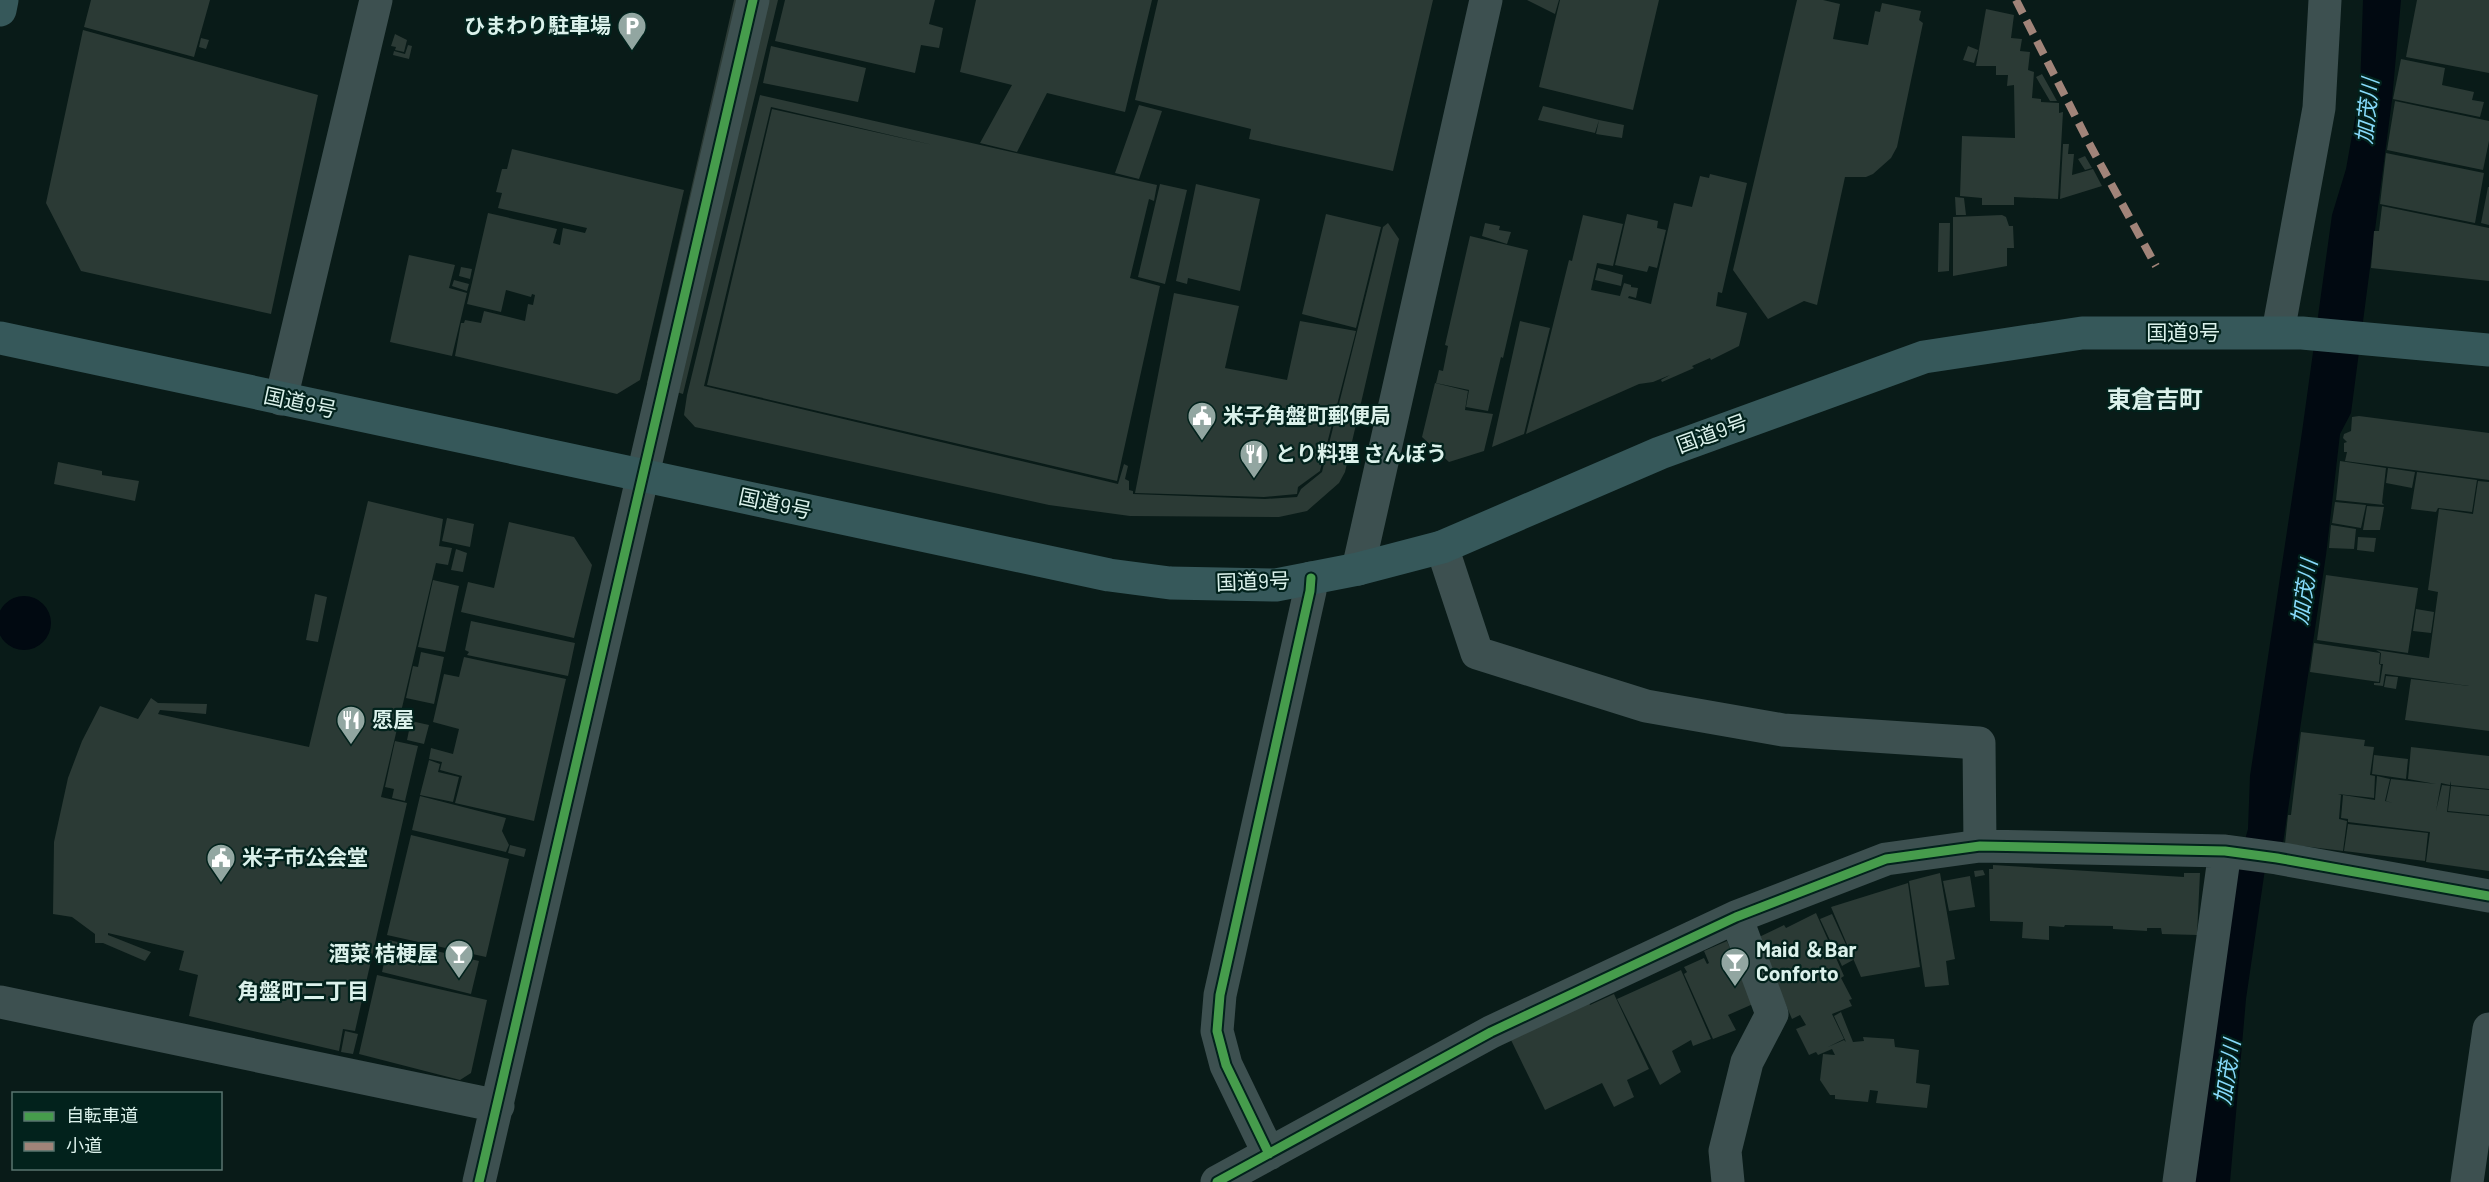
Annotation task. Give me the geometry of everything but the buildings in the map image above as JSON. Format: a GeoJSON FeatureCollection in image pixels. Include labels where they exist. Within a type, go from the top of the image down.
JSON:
{"type":"FeatureCollection","features":[{"type":"Feature","properties":{"kind":"highway"},"geometry":{"type":"LineString","coordinates":[[0,10],[2,0]]}},
{"type":"Feature","properties":{"kind":"highway","name":"国道9号"},"geometry":{"type":"LineString","coordinates":[[0,338],[1109,575],[1170,583],[1276,585],[1442,547],[1660,453],[1924,357],[2082,333],[2290,332],[2489,350]]}},
{"type":"Feature","properties":{"kind":"street"},"geometry":{"type":"LineString","coordinates":[[281,399],[376,0]]}},
{"type":"Feature","properties":{"kind":"street"},"geometry":{"type":"LineString","coordinates":[[479,1182],[753,0]]}},
{"type":"Feature","properties":{"kind":"street"},"geometry":{"type":"LineString","coordinates":[[1358,568],[1486,0]]}},
{"type":"Feature","properties":{"kind":"street"},"geometry":{"type":"LineString","coordinates":[[2290,332],[2319,108],[2325,0]]}},
{"type":"Feature","properties":{"kind":"street"},"geometry":{"type":"LineString","coordinates":[[1442,547],[1477,653],[1658,708],[1783,730],[1979,743],[1980,846]]}},
{"type":"Feature","properties":{"kind":"street"},"geometry":{"type":"LineString","coordinates":[[1269,1154],[1226,1065],[1217,1031],[1220,995],[1311,578]]}},
{"type":"Feature","properties":{"kind":"street"},"geometry":{"type":"LineString","coordinates":[[1219,1182],[1491,1032],[1736,917],[1886,859],[1980,846],[2232,852],[2489,896]]}},
{"type":"Feature","properties":{"kind":"street"},"geometry":{"type":"LineString","coordinates":[[2179,1182],[2232,852]]}},
{"type":"Feature","properties":{"kind":"street"},"geometry":{"type":"LineString","coordinates":[[1728,1182],[1725,1151],[1747,1062],[1772,1014],[1736,917]]}},
{"type":"Feature","properties":{"kind":"street"},"geometry":{"type":"LineString","coordinates":[[0,1002],[498,1106]]}},
{"type":"Feature","properties":{"kind":"street"},"geometry":{"type":"LineString","coordinates":[[2466,1182],[2489,1029]]}},
{"type":"Feature","properties":{"kind":"water","name":"加茂川"},"geometry":{"type":"Polygon","coordinates":[[[2363,0],[2401,0],[2392,100],[2351,413],[2340,434],[2326,555],[2283,843],[2265,869],[2246,999],[2230,1182],[2190,1182],[2235,876],[2248,829],[2250,776],[2332,215],[2346,169],[2360,91],[2363,0]]]}},
{"type":"Feature","properties":{"kind":"water"},"geometry":{"type":"Polygon","coordinates":[[[24,596],[34,598],[43,604],[50,618],[49,633],[43,642],[34,648],[24,650],[14,648],[5,642],[-1,633],[-1,613],[5,604],[14,598],[24,596]]]}},
{"type":"Feature","properties":{"kind":"marked path"},"geometry":{"type":"LineString","coordinates":[[2016,0],[2090,145],[2156,266]]}},
{"type":"Feature","properties":{"kind":"cycle path"},"geometry":{"type":"LineString","coordinates":[[479,1182],[753,0]]}},
{"type":"Feature","properties":{"kind":"cycle path"},"geometry":{"type":"LineString","coordinates":[[1269,1154],[1226,1065],[1217,1031],[1220,995],[1311,578]]}},
{"type":"Feature","properties":{"kind":"cycle path"},"geometry":{"type":"LineString","coordinates":[[1217,1182],[1491,1032],[1736,917],[1886,859],[1980,846],[2225,851],[2277,858],[2489,896]]}},
{"type":"Feature","properties":{"kind":"place","name":"ひまわり駐車場"},"geometry":{"type":"Point","coordinates":[632,52]}},
{"type":"Feature","properties":{"kind":"place","name":"米子角盤町郵便局"},"geometry":{"type":"Point","coordinates":[1202,442]}},
{"type":"Feature","properties":{"kind":"place","name":"とり料理 さんぽう"},"geometry":{"type":"Point","coordinates":[1254,480]}},
{"type":"Feature","properties":{"kind":"place","name":"愿屋"},"geometry":{"type":"Point","coordinates":[351,746]}},
{"type":"Feature","properties":{"kind":"place","name":"米子市公会堂"},"geometry":{"type":"Point","coordinates":[221,884]}},
{"type":"Feature","properties":{"kind":"place","name":"酒菜 桔梗屋"},"geometry":{"type":"Point","coordinates":[459,980]}},
{"type":"Feature","properties":{"kind":"place","name":"Maid ＆Bar Conforto"},"geometry":{"type":"Point","coordinates":[1735,988]}},
{"type":"Feature","properties":{"kind":"district","name":"東倉吉町"},"geometry":{"type":"Point","coordinates":[2155,400]}},
{"type":"Feature","properties":{"kind":"district","name":"角盤町二丁目"},"geometry":{"type":"Point","coordinates":[303,991]}}]}
